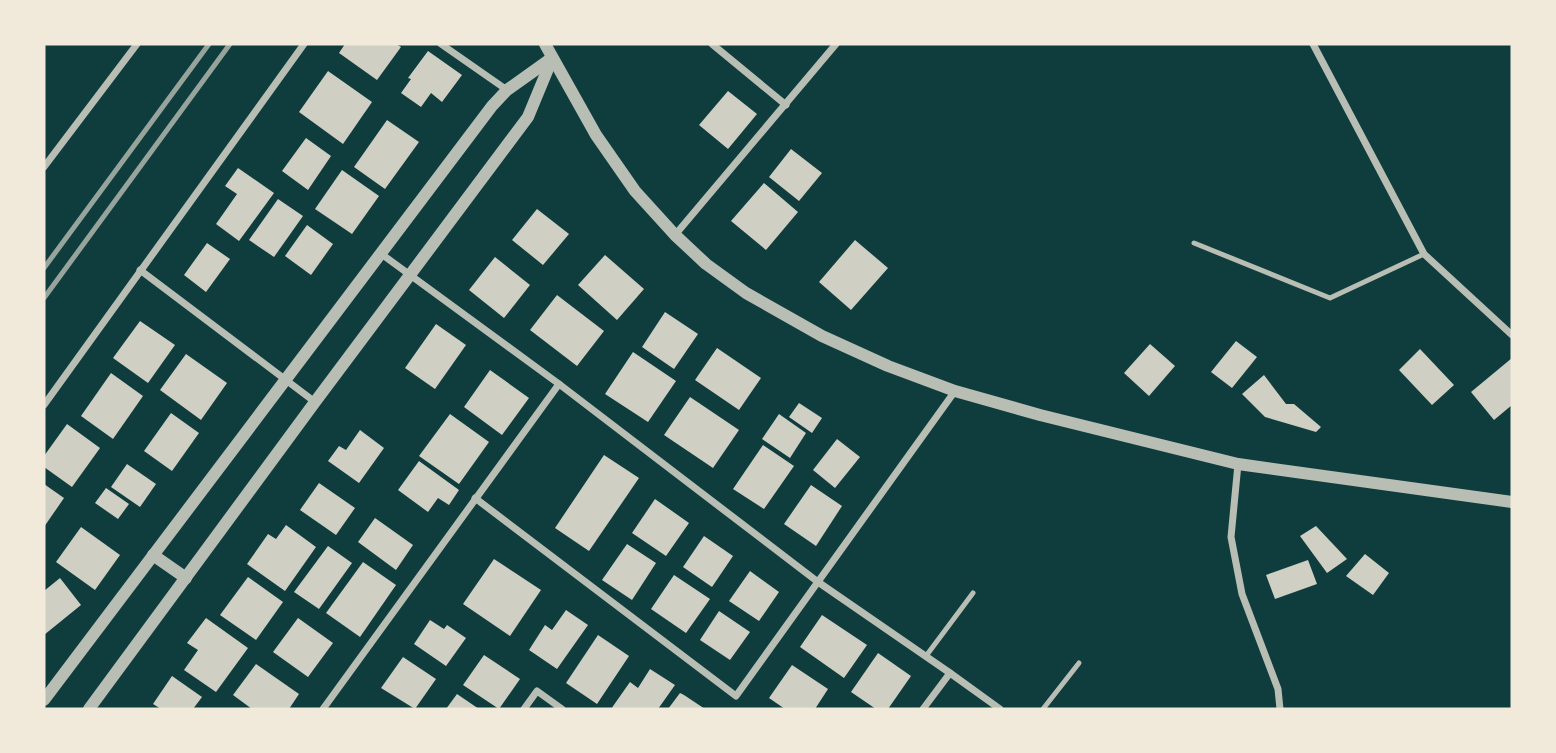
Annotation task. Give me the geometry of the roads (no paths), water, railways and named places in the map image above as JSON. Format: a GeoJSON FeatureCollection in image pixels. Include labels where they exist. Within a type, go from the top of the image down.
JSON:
{"type":"FeatureCollection","features":[{"type":"Feature","properties":{"kind":"street"},"geometry":{"type":"LineString","coordinates":[[44,167],[137,44]]}},
{"type":"Feature","properties":{"kind":"street"},"geometry":{"type":"LineString","coordinates":[[44,404],[304,44]]}},
{"type":"Feature","properties":{"kind":"street"},"geometry":{"type":"LineString","coordinates":[[441,44],[507,90]]}},
{"type":"Feature","properties":{"kind":"street"},"geometry":{"type":"LineString","coordinates":[[547,44],[552,58],[596,135],[635,191],[675,235],[706,264],[746,293],[822,336],[888,366],[955,391],[1238,464],[1512,502]]}},
{"type":"Feature","properties":{"kind":"street"},"geometry":{"type":"LineString","coordinates":[[712,44],[786,105]]}},
{"type":"Feature","properties":{"kind":"street"},"geometry":{"type":"LineString","coordinates":[[675,235],[836,44]]}},
{"type":"Feature","properties":{"kind":"street"},"geometry":{"type":"LineString","coordinates":[[1313,44],[1424,254],[1512,335]]}},
{"type":"Feature","properties":{"kind":"street"},"geometry":{"type":"LineString","coordinates":[[44,701],[492,106],[507,90],[552,58]]}},
{"type":"Feature","properties":{"kind":"street"},"geometry":{"type":"LineString","coordinates":[[89,709],[528,117],[552,58]]}},
{"type":"Feature","properties":{"kind":"street"},"geometry":{"type":"LineString","coordinates":[[380,253],[559,384],[818,582],[1000,709]]}},
{"type":"Feature","properties":{"kind":"street"},"geometry":{"type":"LineString","coordinates":[[140,270],[315,402]]}},
{"type":"Feature","properties":{"kind":"street"},"geometry":{"type":"LineString","coordinates":[[323,709],[559,384]]}},
{"type":"Feature","properties":{"kind":"street"},"geometry":{"type":"LineString","coordinates":[[475,498],[736,696],[955,391]]}},
{"type":"Feature","properties":{"kind":"street"},"geometry":{"type":"LineString","coordinates":[[1238,464],[1231,537],[1242,594],[1278,689],[1280,709]]}},
{"type":"Feature","properties":{"kind":"street"},"geometry":{"type":"LineString","coordinates":[[153,555],[186,578]]}},
{"type":"Feature","properties":{"kind":"street"},"geometry":{"type":"LineString","coordinates":[[923,709],[950,673]]}},
{"type":"Feature","properties":{"kind":"street"},"geometry":{"type":"LineString","coordinates":[[524,709],[537,691],[562,709]]}},
{"type":"Feature","properties":{"kind":"lane"},"geometry":{"type":"LineString","coordinates":[[1194,243],[1329,298],[1424,254]]}},
{"type":"Feature","properties":{"kind":"lane"},"geometry":{"type":"LineString","coordinates":[[926,656],[973,593]]}},
{"type":"Feature","properties":{"kind":"lane"},"geometry":{"type":"LineString","coordinates":[[1043,709],[1079,663]]}},
{"type":"Feature","properties":{"kind":"railway"},"geometry":{"type":"LineString","coordinates":[[44,268],[209,44]]}},
{"type":"Feature","properties":{"kind":"railway"},"geometry":{"type":"LineString","coordinates":[[44,298],[230,44]]}}]}
